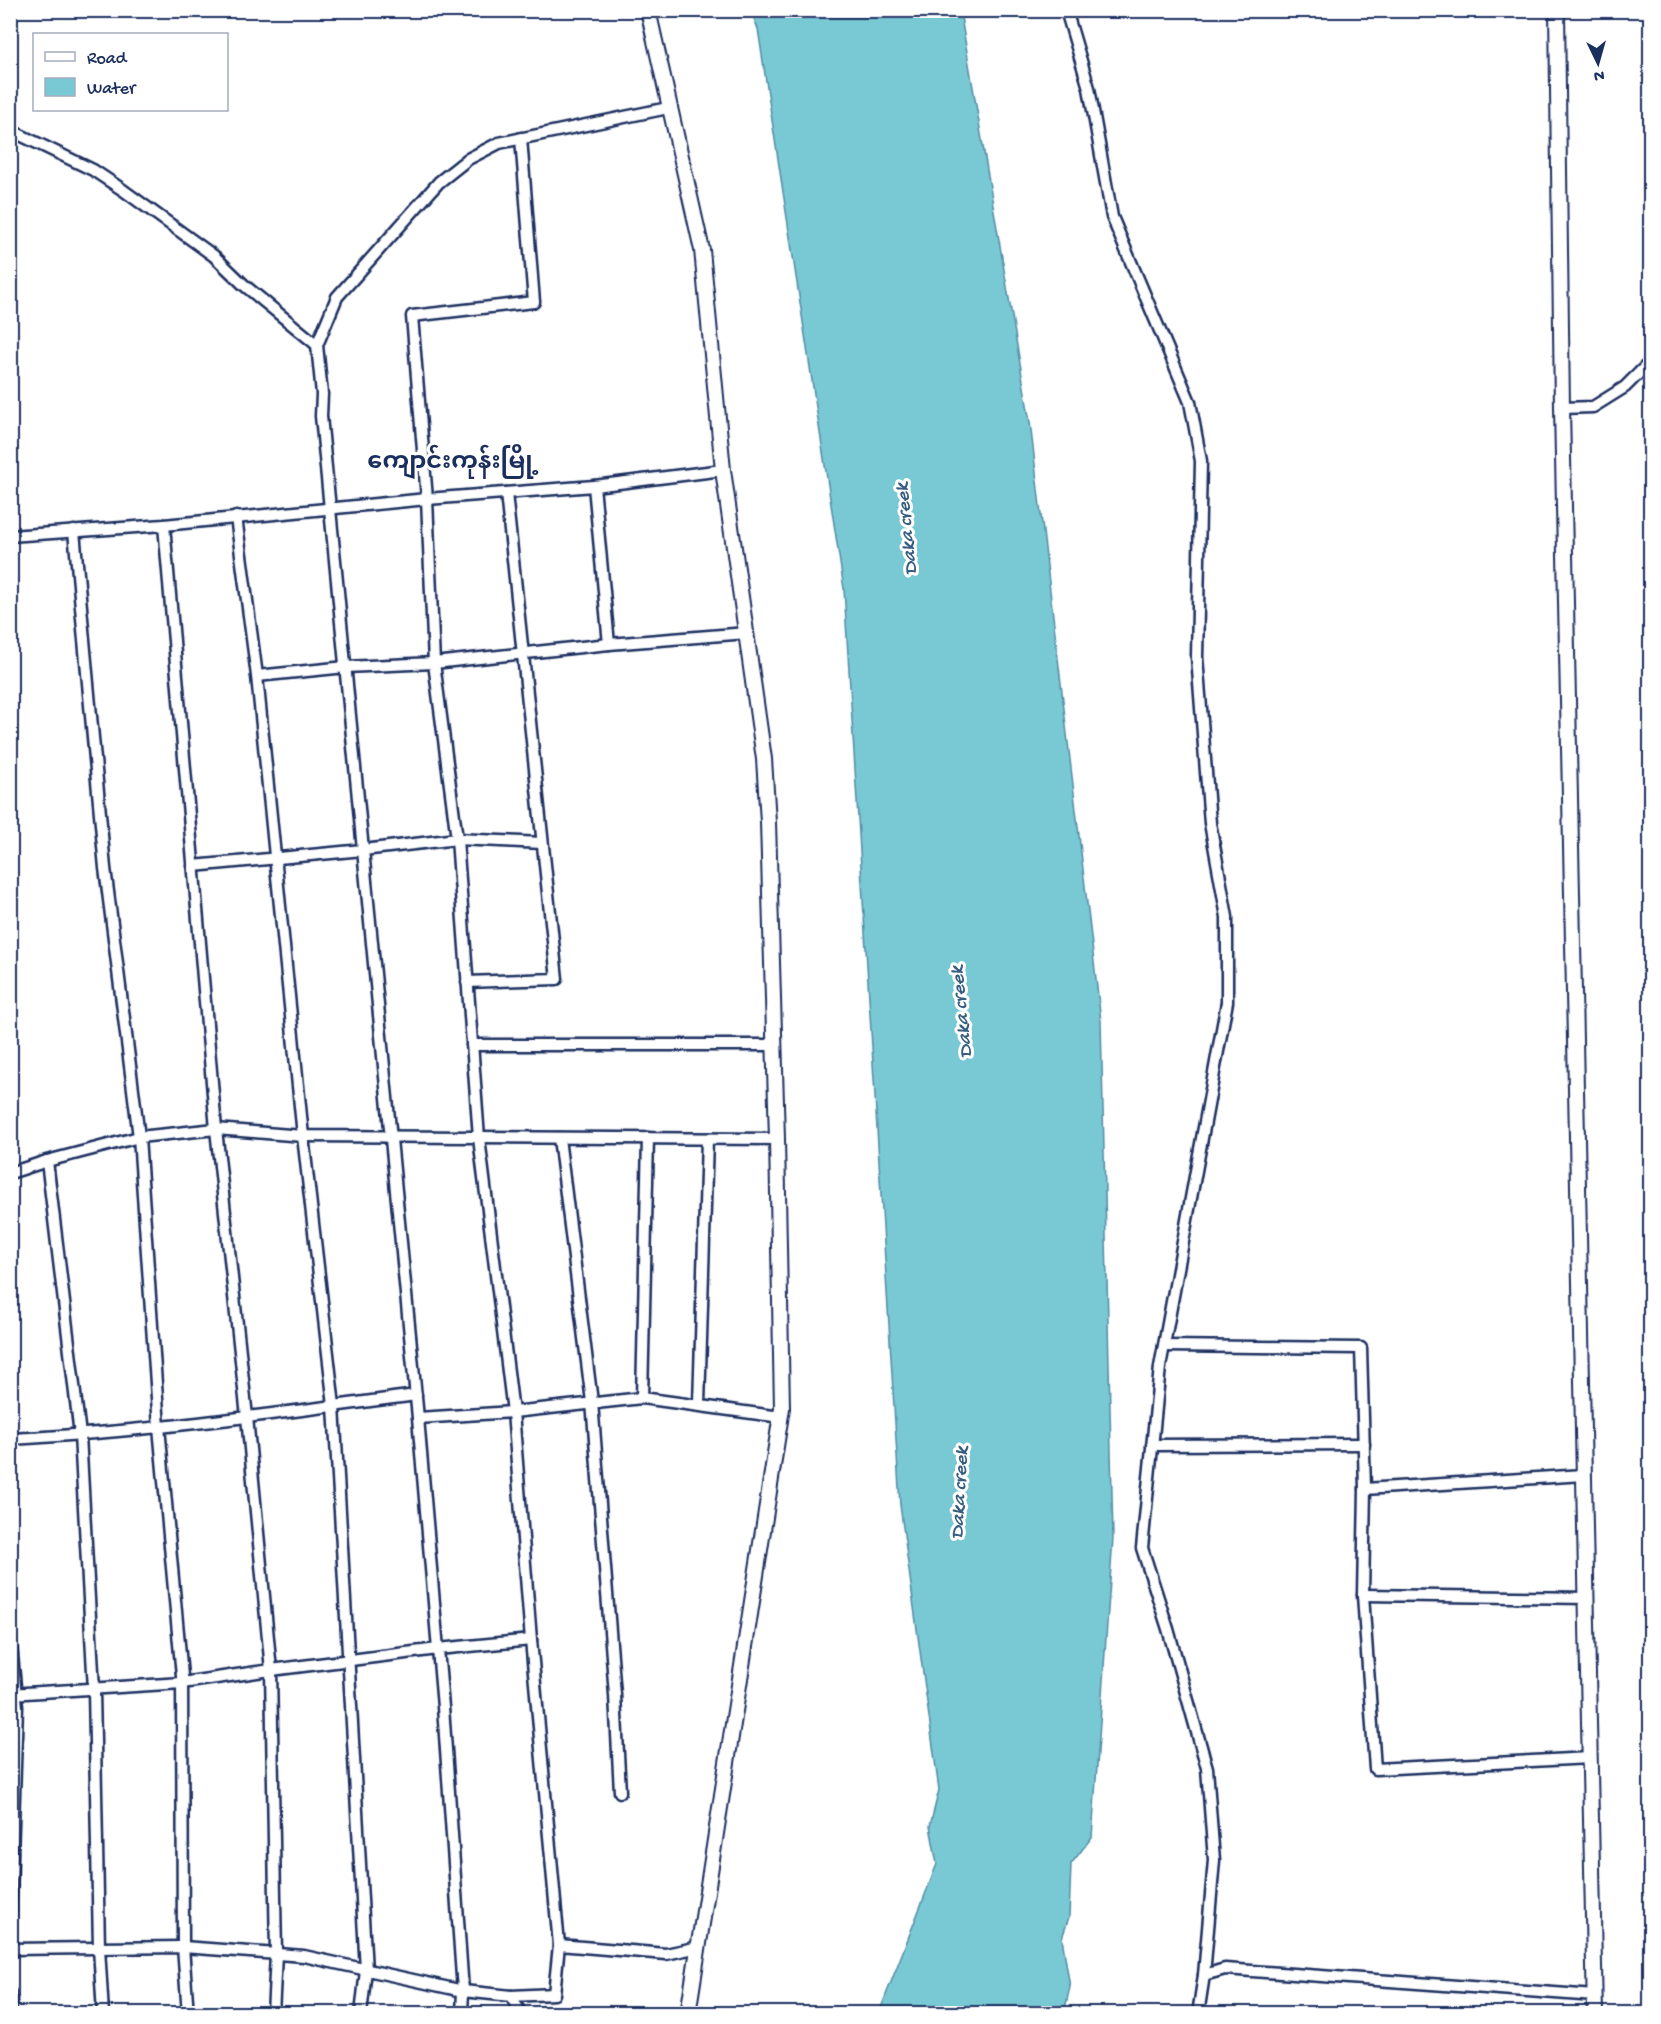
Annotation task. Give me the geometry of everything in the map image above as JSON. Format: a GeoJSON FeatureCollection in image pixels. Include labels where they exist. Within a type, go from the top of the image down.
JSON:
{"type":"FeatureCollection","features":[{"type":"Feature","properties":{"kind":"street"},"geometry":{"type":"LineString","coordinates":[[648,10],[668,108],[702,250],[723,470],[764,759],[768,822],[777,1139],[782,1408],[688,2013]]}},
{"type":"Feature","properties":{"kind":"street"},"geometry":{"type":"LineString","coordinates":[[1066,10],[1089,88],[1112,217],[1190,402],[1201,461],[1197,657],[1210,823],[1227,917],[1227,1002],[1164,1346],[1142,1548],[1168,1629],[1207,1768],[1214,1860],[1204,1975],[1198,2013]]}},
{"type":"Feature","properties":{"kind":"street"},"geometry":{"type":"LineString","coordinates":[[1557,10],[1562,408],[1595,2013]]}},
{"type":"Feature","properties":{"kind":"street"},"geometry":{"type":"LineString","coordinates":[[462,2013],[463,1991],[438,1649],[418,1418],[321,416],[322,394],[317,345],[337,297],[439,182],[468,159],[499,143],[668,108]]}},
{"type":"Feature","properties":{"kind":"street"},"geometry":{"type":"LineString","coordinates":[[10,130],[93,170],[123,190],[214,256],[244,285],[317,345]]}},
{"type":"Feature","properties":{"kind":"street"},"geometry":{"type":"LineString","coordinates":[[10,1949],[183,1947],[304,1956],[463,1991],[511,1996],[554,1994],[559,1945],[513,1412],[479,1138],[457,839],[434,663],[427,499],[412,316],[534,302],[521,138]]}},
{"type":"Feature","properties":{"kind":"street"},"geometry":{"type":"LineString","coordinates":[[1562,408],[1593,406],[1625,387],[1650,362]]}},
{"type":"Feature","properties":{"kind":"street"},"geometry":{"type":"LineString","coordinates":[[10,536],[164,525],[427,499],[594,486],[723,470]]}},
{"type":"Feature","properties":{"kind":"street"},"geometry":{"type":"LineString","coordinates":[[594,486],[609,644]]}},
{"type":"Feature","properties":{"kind":"street"},"geometry":{"type":"LineString","coordinates":[[467,982],[556,979],[506,493]]}},
{"type":"Feature","properties":{"kind":"street"},"geometry":{"type":"LineString","coordinates":[[236,517],[257,676],[303,1136],[334,1406],[366,1970],[361,2013]]}},
{"type":"Feature","properties":{"kind":"street"},"geometry":{"type":"LineString","coordinates":[[164,525],[216,1129],[271,1670],[276,1954],[273,2013]]}},
{"type":"Feature","properties":{"kind":"street"},"geometry":{"type":"LineString","coordinates":[[74,531],[105,868],[139,1137],[159,1427],[182,1683],[183,1947],[188,2013]]}},
{"type":"Feature","properties":{"kind":"street"},"geometry":{"type":"LineString","coordinates":[[257,676],[346,667],[434,663],[609,644],[747,633]]}},
{"type":"Feature","properties":{"kind":"street"},"geometry":{"type":"LineString","coordinates":[[193,866],[457,839],[542,843]]}},
{"type":"Feature","properties":{"kind":"street"},"geometry":{"type":"LineString","coordinates":[[472,1045],[775,1046]]}},
{"type":"Feature","properties":{"kind":"street"},"geometry":{"type":"LineString","coordinates":[[10,1173],[139,1137],[216,1129],[303,1136],[777,1139]]}},
{"type":"Feature","properties":{"kind":"street"},"geometry":{"type":"LineString","coordinates":[[559,1138],[592,1402],[615,1695],[620,1792]]}},
{"type":"Feature","properties":{"kind":"street"},"geometry":{"type":"LineString","coordinates":[[642,1398],[648,1138]]}},
{"type":"Feature","properties":{"kind":"street"},"geometry":{"type":"LineString","coordinates":[[699,1405],[707,1138]]}},
{"type":"Feature","properties":{"kind":"street"},"geometry":{"type":"LineString","coordinates":[[47,1161],[80,1435],[94,1690],[99,1948],[103,2013]]}},
{"type":"Feature","properties":{"kind":"street"},"geometry":{"type":"LineString","coordinates":[[1164,1346],[1361,1348],[1365,1489],[1363,1595],[1375,1768],[1590,1758]]}},
{"type":"Feature","properties":{"kind":"street"},"geometry":{"type":"LineString","coordinates":[[10,1439],[80,1435],[247,1418],[416,1395]]}},
{"type":"Feature","properties":{"kind":"street"},"geometry":{"type":"LineString","coordinates":[[418,1418],[513,1412],[642,1398],[781,1417]]}},
{"type":"Feature","properties":{"kind":"street"},"geometry":{"type":"LineString","coordinates":[[1152,1445],[1364,1444]]}},
{"type":"Feature","properties":{"kind":"street"},"geometry":{"type":"LineString","coordinates":[[1365,1489],[1584,1475]]}},
{"type":"Feature","properties":{"kind":"street"},"geometry":{"type":"LineString","coordinates":[[1363,1595],[1587,1598]]}},
{"type":"Feature","properties":{"kind":"street"},"geometry":{"type":"LineString","coordinates":[[10,1634],[13,1694],[17,1707],[10,1916]]}},
{"type":"Feature","properties":{"kind":"street"},"geometry":{"type":"LineString","coordinates":[[13,1694],[182,1683],[348,1660],[531,1640]]}},
{"type":"Feature","properties":{"kind":"street"},"geometry":{"type":"LineString","coordinates":[[559,1945],[666,1954],[699,1947]]}},
{"type":"Feature","properties":{"kind":"street"},"geometry":{"type":"LineString","coordinates":[[1204,1975],[1225,1969],[1595,1996]]}},
{"type":"Feature","properties":{"kind":"street"},"geometry":{"type":"LineString","coordinates":[[10,1993],[11,2013]]}},
{"type":"Feature","properties":{"kind":"street"},"geometry":{"type":"LineString","coordinates":[[511,1996],[521,2013]]}},
{"type":"Feature","properties":{"kind":"water","name":"Daka creek"},"geometry":{"type":"Polygon","coordinates":[[[751,11],[960,11],[1030,422],[1101,1021],[1113,1538],[1092,1837],[1071,1864],[1069,1917],[1062,1938],[1070,1987],[1064,2013],[879,2013],[937,1864],[930,1826],[939,1790],[900,1505],[844,589],[758,29],[751,11]]]}},
{"type":"Feature","properties":{"kind":"district","name":"ကျောင်းကုန်းမြို့"},"geometry":{"type":"Point","coordinates":[453,463]}}]}
